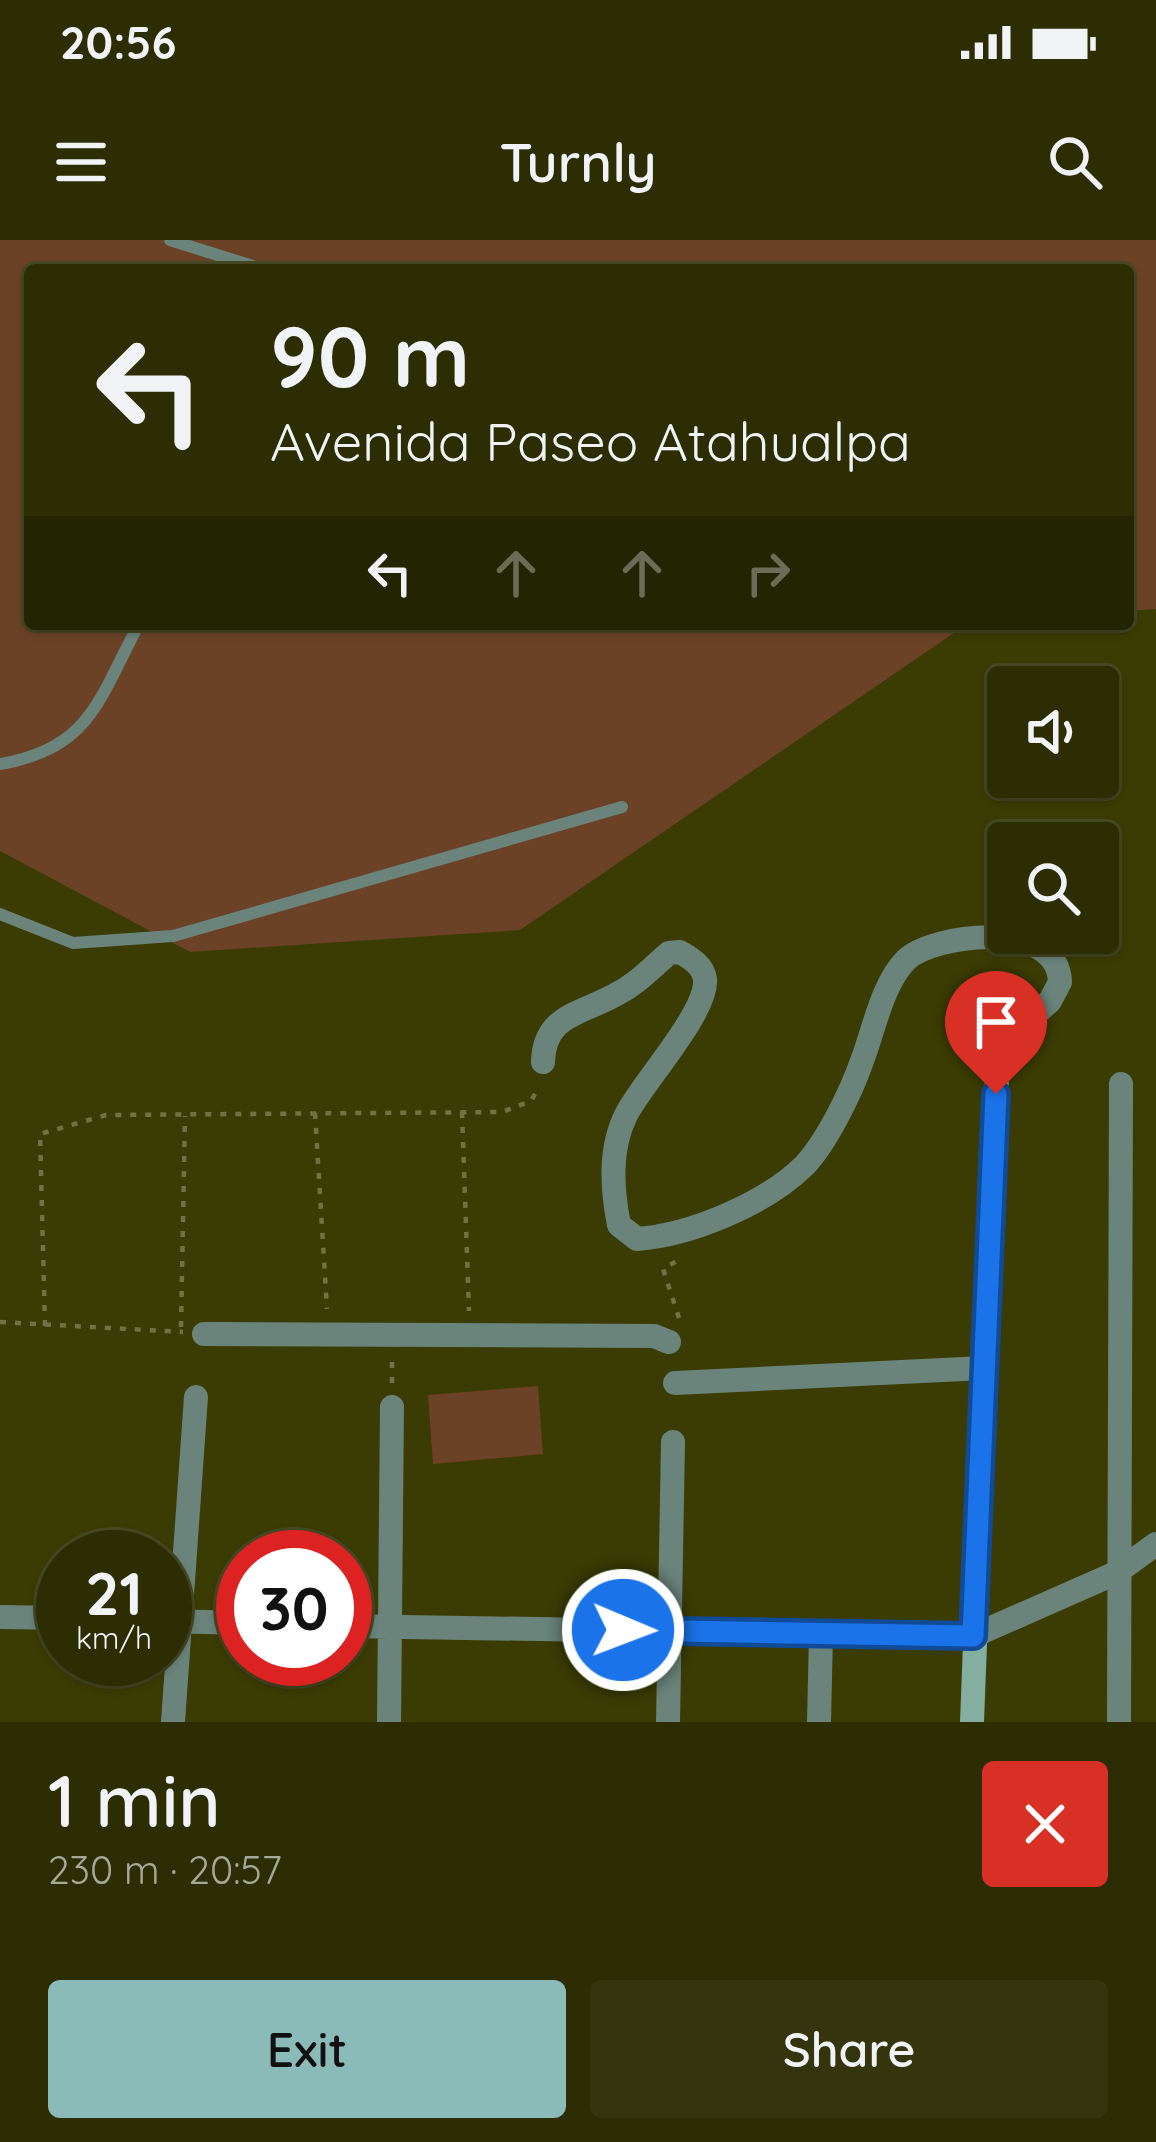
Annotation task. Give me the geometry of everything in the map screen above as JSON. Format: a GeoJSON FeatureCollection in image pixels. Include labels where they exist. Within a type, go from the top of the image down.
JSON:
{"type":"FeatureCollection","features":[{"type":"Feature","properties":{"kind":"street"},"geometry":{"type":"LineString","coordinates":[[543,1062],[543,1042],[562,1018],[628,988],[668,953],[680,952],[701,969],[706,982],[697,1005],[625,1118],[613,1163],[619,1225],[637,1239],[758,1200],[806,1164],[858,1072],[894,976],[917,951],[1006,936],[1030,940],[1053,956],[1060,982],[1050,1001],[998,1048],[972,1722]]}},
{"type":"Feature","properties":{"kind":"street"},"geometry":{"type":"LineString","coordinates":[[1119,1722],[1121,1084]]}},
{"type":"Feature","properties":{"kind":"street"},"geometry":{"type":"LineString","coordinates":[[192,1333],[654,1336],[670,1342]]}},
{"type":"Feature","properties":{"kind":"street"},"geometry":{"type":"LineString","coordinates":[[674,1383],[984,1369]]}},
{"type":"Feature","properties":{"kind":"street"},"geometry":{"type":"LineString","coordinates":[[182,1530],[196,1397]]}},
{"type":"Feature","properties":{"kind":"street"},"geometry":{"type":"LineString","coordinates":[[389,1722],[392,1407]]}},
{"type":"Feature","properties":{"kind":"street"},"geometry":{"type":"LineString","coordinates":[[668,1722],[674,1442]]}},
{"type":"Feature","properties":{"kind":"street"},"geometry":{"type":"LineString","coordinates":[[372,1627],[973,1636],[1116,1573],[1156,1544]]}},
{"type":"Feature","properties":{"kind":"street"},"geometry":{"type":"LineString","coordinates":[[0,1617],[36,1618]]}},
{"type":"Feature","properties":{"kind":"street"},"geometry":{"type":"LineString","coordinates":[[819,1722],[821,1634]]}},
{"type":"Feature","properties":{"kind":"street"},"geometry":{"type":"LineString","coordinates":[[173,1686],[173,1722]]}},
{"type":"Feature","properties":{"kind":"lane"},"geometry":{"type":"LineString","coordinates":[[170,240],[246,264]]}},
{"type":"Feature","properties":{"kind":"lane"},"geometry":{"type":"LineString","coordinates":[[0,764],[26,760],[70,740],[135,630]]}},
{"type":"Feature","properties":{"kind":"lane"},"geometry":{"type":"LineString","coordinates":[[0,914],[73,943],[173,936],[622,807]]}},
{"type":"Feature","properties":{"kind":"path"},"geometry":{"type":"LineString","coordinates":[[45,1326],[40,1134],[106,1115],[502,1112],[531,1101],[543,1062]]}},
{"type":"Feature","properties":{"kind":"path"},"geometry":{"type":"LineString","coordinates":[[462,1111],[470,1334]]}},
{"type":"Feature","properties":{"kind":"path"},"geometry":{"type":"LineString","coordinates":[[315,1113],[328,1333]]}},
{"type":"Feature","properties":{"kind":"path"},"geometry":{"type":"LineString","coordinates":[[0,1322],[192,1333],[184,1116]]}},
{"type":"Feature","properties":{"kind":"path"},"geometry":{"type":"LineString","coordinates":[[670,1342],[669,1328],[682,1327],[663,1269],[700,1246]]}},
{"type":"Feature","properties":{"kind":"path"},"geometry":{"type":"LineString","coordinates":[[392,1407],[393,1333]]}},
{"type":"Feature","properties":{"kind":"shaded area"},"geometry":{"type":"Polygon","coordinates":[[[0,240],[1156,240],[1156,609],[1134,611],[1134,264],[24,264],[24,630],[958,630],[520,930],[190,952],[0,851],[0,240]]]}},
{"type":"Feature","properties":{"kind":"shaded area"},"geometry":{"type":"Polygon","coordinates":[[[538,1386],[543,1454],[433,1464],[428,1395],[538,1386]]]}},
{"type":"Feature","properties":{"kind":"route"},"geometry":{"type":"LineString","coordinates":[[623,1630],[973,1636],[996,1094]]}}]}
